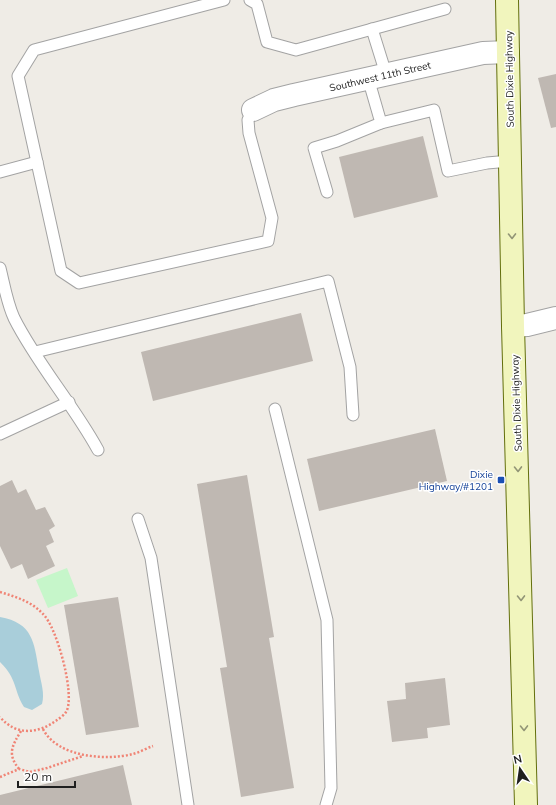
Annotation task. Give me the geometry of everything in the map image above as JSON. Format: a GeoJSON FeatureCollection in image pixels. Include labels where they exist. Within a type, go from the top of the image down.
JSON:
{"type":"FeatureCollection","features":[{"type":"Feature","properties":{"kind":"main road","name":"South Dixie Highway"},"geometry":{"type":"LineString","coordinates":[[507,0],[513,326],[526,805]]}},
{"type":"Feature","properties":{"kind":"street","name":"Southwest 11th Street"},"geometry":{"type":"LineString","coordinates":[[253,110],[288,97],[377,76],[483,53],[508,52]]}},
{"type":"Feature","properties":{"kind":"street"},"geometry":{"type":"LineString","coordinates":[[513,326],[527,325],[556,318]]}},
{"type":"Feature","properties":{"kind":"lane"},"geometry":{"type":"LineString","coordinates":[[224,0],[34,50],[18,76],[61,271],[79,283],[268,241],[272,218],[249,133],[248,120],[253,110]]}},
{"type":"Feature","properties":{"kind":"lane"},"geometry":{"type":"LineString","coordinates":[[250,0],[258,4],[267,42],[296,50],[446,9]]}},
{"type":"Feature","properties":{"kind":"lane"},"geometry":{"type":"LineString","coordinates":[[372,29],[381,122]]}},
{"type":"Feature","properties":{"kind":"lane"},"geometry":{"type":"LineString","coordinates":[[327,192],[314,148],[337,141],[381,122],[434,110],[448,171],[487,163],[510,161]]}},
{"type":"Feature","properties":{"kind":"lane"},"geometry":{"type":"LineString","coordinates":[[0,172],[37,162]]}},
{"type":"Feature","properties":{"kind":"lane"},"geometry":{"type":"LineString","coordinates":[[0,268],[13,317],[69,402],[98,450]]}},
{"type":"Feature","properties":{"kind":"lane"},"geometry":{"type":"LineString","coordinates":[[35,352],[328,281],[350,367],[353,415]]}},
{"type":"Feature","properties":{"kind":"lane"},"geometry":{"type":"LineString","coordinates":[[0,434],[69,402]]}},
{"type":"Feature","properties":{"kind":"lane"},"geometry":{"type":"LineString","coordinates":[[275,409],[327,620],[331,788],[326,805]]}},
{"type":"Feature","properties":{"kind":"lane"},"geometry":{"type":"LineString","coordinates":[[138,519],[152,558],[188,805]]}},
{"type":"Feature","properties":{"kind":"path"},"geometry":{"type":"LineString","coordinates":[[0,592],[33,604],[45,615],[54,632],[63,658],[70,701],[66,713],[43,729],[21,730],[13,728],[0,717]]}},
{"type":"Feature","properties":{"kind":"path"},"geometry":{"type":"LineString","coordinates":[[43,729],[46,736],[66,750],[84,756]]}},
{"type":"Feature","properties":{"kind":"path"},"geometry":{"type":"LineString","coordinates":[[21,730],[11,751],[12,760],[19,769],[30,772],[84,756],[133,754],[153,746]]}},
{"type":"Feature","properties":{"kind":"path"},"geometry":{"type":"LineString","coordinates":[[0,777],[19,769]]}},
{"type":"Feature","properties":{"kind":"green space"},"geometry":{"type":"Polygon","coordinates":[[[67,568],[78,596],[48,608],[36,580],[67,568]]]}},
{"type":"Feature","properties":{"kind":"water"},"geometry":{"type":"Polygon","coordinates":[[[0,617],[11,620],[26,629],[33,643],[42,684],[43,696],[42,704],[32,710],[24,707],[13,679],[0,662],[0,617]]]}},
{"type":"Feature","properties":{"kind":"building"},"geometry":{"type":"Polygon","coordinates":[[[556,74],[556,127],[551,128],[538,78],[556,74]]]}},
{"type":"Feature","properties":{"kind":"building"},"geometry":{"type":"Polygon","coordinates":[[[423,136],[438,197],[354,218],[339,157],[423,136]]]}},
{"type":"Feature","properties":{"kind":"building"},"geometry":{"type":"Polygon","coordinates":[[[301,313],[313,361],[153,401],[141,352],[301,313]]]}},
{"type":"Feature","properties":{"kind":"building"},"geometry":{"type":"Polygon","coordinates":[[[435,429],[447,481],[319,511],[307,459],[435,429]]]}},
{"type":"Feature","properties":{"kind":"building"},"geometry":{"type":"Polygon","coordinates":[[[247,475],[274,637],[269,638],[294,788],[241,797],[220,668],[227,667],[197,484],[247,475]]]}},
{"type":"Feature","properties":{"kind":"building"},"geometry":{"type":"Polygon","coordinates":[[[12,480],[18,493],[26,489],[36,510],[45,507],[55,526],[49,530],[54,542],[46,546],[55,566],[28,579],[22,564],[11,569],[0,546],[0,486],[12,480]]]}},
{"type":"Feature","properties":{"kind":"building"},"geometry":{"type":"Polygon","coordinates":[[[118,597],[139,727],[86,735],[64,605],[118,597]]]}},
{"type":"Feature","properties":{"kind":"building"},"geometry":{"type":"Polygon","coordinates":[[[445,678],[450,725],[427,728],[428,738],[392,742],[387,701],[406,699],[405,683],[445,678]]]}},
{"type":"Feature","properties":{"kind":"building"},"geometry":{"type":"Polygon","coordinates":[[[123,765],[132,805],[0,805],[0,795],[123,765]]]}},
{"type":"Feature","properties":{"kind":"place","name":"Dixie Highway/#1201"},"geometry":{"type":"Point","coordinates":[501,480]}}]}
